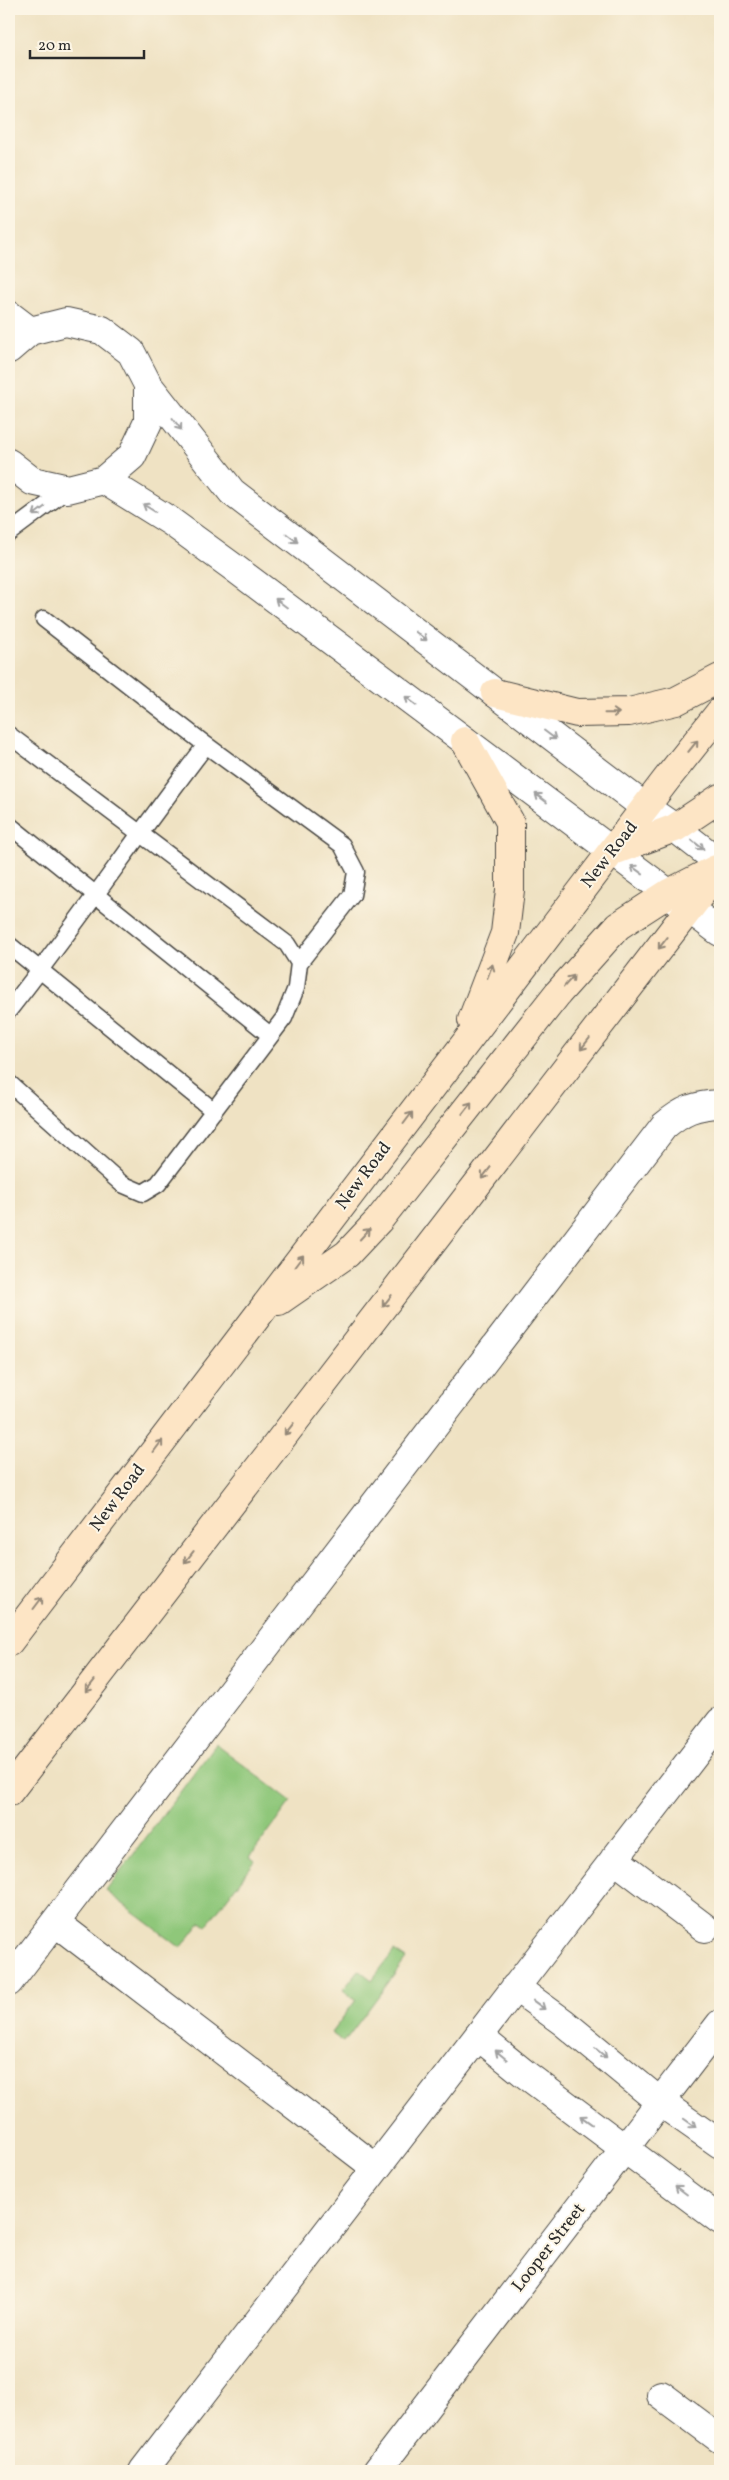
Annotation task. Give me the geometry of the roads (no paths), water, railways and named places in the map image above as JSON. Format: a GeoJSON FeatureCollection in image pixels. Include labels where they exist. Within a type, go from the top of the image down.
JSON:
{"type":"FeatureCollection","features":[{"type":"Feature","properties":{"kind":"main road"},"geometry":{"type":"LineString","coordinates":[[495,693],[577,713],[629,712],[676,701],[720,678]]}},
{"type":"Feature","properties":{"kind":"main road","name":"New Road"},"geometry":{"type":"LineString","coordinates":[[9,1642],[460,1049],[720,712]]}},
{"type":"Feature","properties":{"kind":"main road"},"geometry":{"type":"LineString","coordinates":[[460,1049],[505,933],[510,890],[510,822],[465,741]]}},
{"type":"Feature","properties":{"kind":"main road"},"geometry":{"type":"LineString","coordinates":[[611,852],[675,828],[720,798]]}},
{"type":"Feature","properties":{"kind":"main road"},"geometry":{"type":"LineString","coordinates":[[9,1792],[679,901],[720,868]]}},
{"type":"Feature","properties":{"kind":"main road"},"geometry":{"type":"LineString","coordinates":[[257,1316],[347,1254],[379,1220],[558,993],[618,926],[679,901]]}},
{"type":"Feature","properties":{"kind":"street"},"geometry":{"type":"LineString","coordinates":[[9,315],[30,331]]}},
{"type":"Feature","properties":{"kind":"street"},"geometry":{"type":"LineString","coordinates":[[9,349],[30,331],[66,322],[102,330],[131,352],[148,385],[232,492],[646,808],[720,862]]}},
{"type":"Feature","properties":{"kind":"street"},"geometry":{"type":"LineString","coordinates":[[9,463],[32,481],[68,489],[104,480],[132,456],[144,431],[148,422],[148,385]]}},
{"type":"Feature","properties":{"kind":"street"},"geometry":{"type":"LineString","coordinates":[[104,480],[170,521],[720,932]]}},
{"type":"Feature","properties":{"kind":"street"},"geometry":{"type":"LineString","coordinates":[[9,1982],[664,1126],[682,1110],[708,1104],[720,1104]]}},
{"type":"Feature","properties":{"kind":"street"},"geometry":{"type":"LineString","coordinates":[[143,2471],[720,1722]]}},
{"type":"Feature","properties":{"kind":"street"},"geometry":{"type":"LineString","coordinates":[[614,1860],[705,1928]]}},
{"type":"Feature","properties":{"kind":"street"},"geometry":{"type":"LineString","coordinates":[[55,1922],[376,2168]]}},
{"type":"Feature","properties":{"kind":"street"},"geometry":{"type":"LineString","coordinates":[[515,1987],[563,2022],[660,2102],[720,2144]]}},
{"type":"Feature","properties":{"kind":"street","name":"Looper Street"},"geometry":{"type":"LineString","coordinates":[[376,2471],[626,2149],[720,2024]]}},
{"type":"Feature","properties":{"kind":"street"},"geometry":{"type":"LineString","coordinates":[[478,2036],[524,2074],[720,2220]]}},
{"type":"Feature","properties":{"kind":"street"},"geometry":{"type":"LineString","coordinates":[[661,2395],[720,2439]]}},
{"type":"Feature","properties":{"kind":"lane"},"geometry":{"type":"LineString","coordinates":[[9,533],[68,489]]}},
{"type":"Feature","properties":{"kind":"lane"},"geometry":{"type":"LineString","coordinates":[[9,1083],[122,1184],[143,1193],[158,1184],[284,1018],[296,988],[299,963],[352,896],[356,872],[342,845],[206,745],[44,619]]}},
{"type":"Feature","properties":{"kind":"lane"},"geometry":{"type":"LineString","coordinates":[[9,735],[287,944],[299,963]]}},
{"type":"Feature","properties":{"kind":"lane"},"geometry":{"type":"LineString","coordinates":[[9,1010],[206,745]]}},
{"type":"Feature","properties":{"kind":"lane"},"geometry":{"type":"LineString","coordinates":[[9,825],[270,1035]]}},
{"type":"Feature","properties":{"kind":"lane"},"geometry":{"type":"LineString","coordinates":[[9,945],[214,1111]]}}]}
